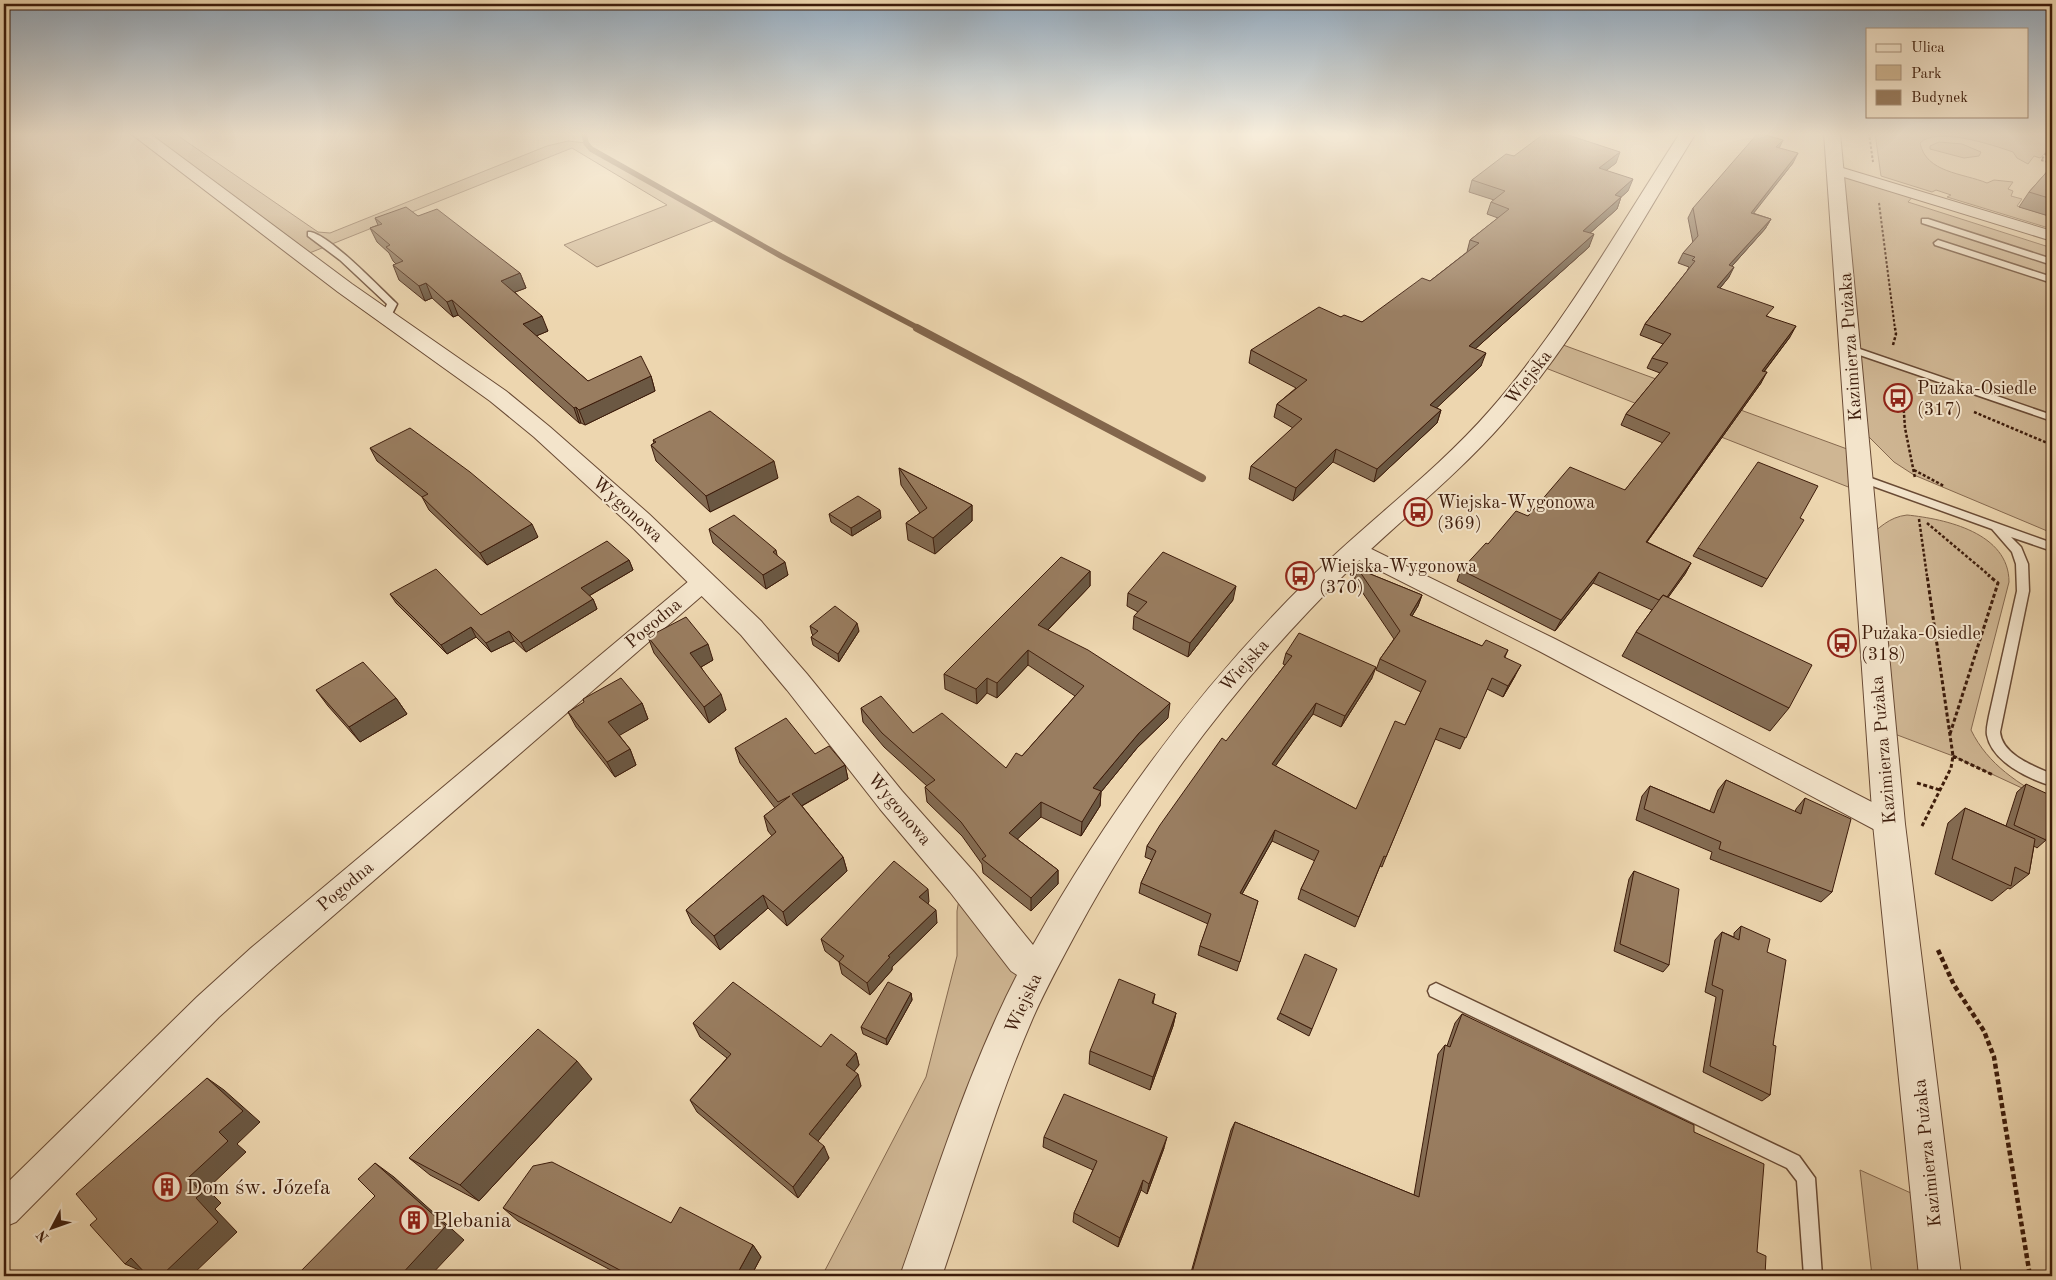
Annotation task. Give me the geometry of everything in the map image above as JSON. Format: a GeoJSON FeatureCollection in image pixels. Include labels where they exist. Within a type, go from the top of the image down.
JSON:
{"type":"FeatureCollection","features":[{"type":"Feature","properties":{"kind":"street","name":"Wygonowa"},"geometry":{"type":"LineString","coordinates":[[218,193],[386,318],[498,396],[542,432],[704,580],[751,628],[797,682],[891,800],[962,882],[1023,960],[1038,969]]}},
{"type":"Feature","properties":{"kind":"street","name":"Wiejska"},"geometry":{"type":"LineString","coordinates":[[921,1276],[973,1125],[1015,1017],[1038,969],[1089,880],[1151,782],[1223,687],[1301,602],[1486,427],[1521,388],[1584,298],[1650,193]]}},
{"type":"Feature","properties":{"kind":"street","name":"Kazimierza Pużaka"},"geometry":{"type":"LineString","coordinates":[[1838,193],[1889,824],[1940,1276]]}},
{"type":"Feature","properties":{"kind":"street"},"geometry":{"type":"LineString","coordinates":[[1911,193],[2052,236]]}},
{"type":"Feature","properties":{"kind":"street"},"geometry":{"type":"LineString","coordinates":[[1355,549],[1556,650],[1889,824]]}},
{"type":"Feature","properties":{"kind":"street","name":"Pogodna"},"geometry":{"type":"LineString","coordinates":[[4,1210],[208,1007],[262,958],[704,580]]}},
{"type":"Feature","properties":{"kind":"lane"},"geometry":{"type":"LineString","coordinates":[[1925,221],[2052,262]]}},
{"type":"Feature","properties":{"kind":"lane"},"geometry":{"type":"LineString","coordinates":[[311,234],[392,304],[386,318]]}},
{"type":"Feature","properties":{"kind":"lane"},"geometry":{"type":"LineString","coordinates":[[1938,243],[2052,280]]}},
{"type":"Feature","properties":{"kind":"lane"},"geometry":{"type":"LineString","coordinates":[[1850,349],[2052,418]]}},
{"type":"Feature","properties":{"kind":"lane"},"geometry":{"type":"LineString","coordinates":[[1860,478],[2052,546]]}},
{"type":"Feature","properties":{"kind":"lane"},"geometry":{"type":"LineString","coordinates":[[1994,526],[2016,550],[2022,564],[2023,591],[1996,716],[1994,736],[2004,753],[2027,768],[2052,780]]}},
{"type":"Feature","properties":{"kind":"lane"},"geometry":{"type":"LineString","coordinates":[[1436,991],[1793,1162],[1806,1178],[1813,1276]]}},
{"type":"Feature","properties":{"kind":"path"},"geometry":{"type":"LineString","coordinates":[[1877,193],[1896,334],[1892,343],[1899,365],[1905,428],[1914,475]]}},
{"type":"Feature","properties":{"kind":"path"},"geometry":{"type":"LineString","coordinates":[[1921,832],[1951,768],[1952,756],[1919,516],[1998,583],[1950,735]]}},
{"type":"Feature","properties":{"kind":"path"},"geometry":{"type":"LineString","coordinates":[[1913,782],[1940,790]]}},
{"type":"Feature","properties":{"kind":"path"},"geometry":{"type":"LineString","coordinates":[[1935,941],[1954,985],[1976,1017],[1994,1057],[2030,1276]]}},
{"type":"Feature","properties":{"kind":"green space"},"geometry":{"type":"Polygon","coordinates":[[[218,193],[261,193],[318,232],[330,233],[430,193],[460,193],[302,256],[218,193]]]}},
{"type":"Feature","properties":{"kind":"green space"},"geometry":{"type":"Polygon","coordinates":[[[647,193],[667,193],[715,220],[597,267],[564,245],[667,205],[647,193]]]}},
{"type":"Feature","properties":{"kind":"green space"},"geometry":{"type":"Polygon","coordinates":[[[1838,193],[1911,193],[1915,194],[1908,202],[2052,248],[2052,533],[1914,475],[1894,462],[1856,424],[1838,193]]]}},
{"type":"Feature","properties":{"kind":"green space"},"geometry":{"type":"Polygon","coordinates":[[[1944,193],[2012,193],[2011,196],[2022,199],[2017,206],[2052,217],[2052,229],[1947,197],[1951,195],[1944,193]]]}},
{"type":"Feature","properties":{"kind":"green space"},"geometry":{"type":"Polygon","coordinates":[[[1555,342],[1858,453],[1861,492],[1538,365],[1555,342]]]}},
{"type":"Feature","properties":{"kind":"green space"},"geometry":{"type":"Polygon","coordinates":[[[1907,515],[1956,525],[1987,540],[1999,551],[2006,565],[2009,582],[1971,730],[1995,763],[2016,781],[2052,802],[1953,756],[1892,733],[1865,540],[1889,521],[1907,515]]]}},
{"type":"Feature","properties":{"kind":"green space"},"geometry":{"type":"Polygon","coordinates":[[[962,882],[1023,960],[973,1125],[921,1276],[822,1276],[926,1077],[957,956],[957,911],[962,882]]]}},
{"type":"Feature","properties":{"kind":"green space"},"geometry":{"type":"Polygon","coordinates":[[[1860,1170],[1933,1203],[1940,1276],[1872,1276],[1860,1170]]]}},
{"type":"Feature","properties":{"kind":"building"},"geometry":{"type":"Polygon","coordinates":[[[1503,193],[1618,193],[1615,195],[1621,197],[1583,231],[1594,234],[1469,346],[1486,353],[1430,405],[1441,410],[1377,469],[1336,449],[1296,488],[1251,466],[1302,419],[1277,404],[1307,380],[1251,350],[1319,307],[1341,317],[1344,315],[1362,322],[1422,278],[1430,281],[1479,243],[1470,240],[1509,209],[1491,202],[1503,193]]]}},
{"type":"Feature","properties":{"kind":"building"},"geometry":{"type":"Polygon","coordinates":[[[1706,193],[1767,193],[1751,213],[1771,219],[1729,265],[1734,267],[1717,287],[1774,307],[1766,316],[1796,326],[1762,371],[1767,372],[1646,542],[1691,563],[1667,597],[1663,595],[1659,600],[1599,572],[1561,620],[1461,570],[1486,543],[1488,544],[1516,511],[1528,516],[1570,467],[1625,490],[1670,433],[1626,414],[1668,363],[1652,358],[1671,334],[1645,324],[1695,261],[1692,260],[1695,257],[1683,253],[1698,236],[1693,208],[1706,193]]]}},
{"type":"Feature","properties":{"kind":"building"},"geometry":{"type":"Polygon","coordinates":[[[2031,193],[2052,193],[2052,199],[2031,193]]]}},
{"type":"Feature","properties":{"kind":"building"},"geometry":{"type":"Polygon","coordinates":[[[406,207],[418,216],[437,209],[520,273],[501,281],[542,316],[523,324],[588,381],[641,356],[651,376],[579,410],[576,407],[574,408],[452,300],[447,302],[426,283],[419,286],[393,265],[403,261],[386,247],[390,245],[370,228],[382,224],[375,218],[406,207]]]}},
{"type":"Feature","properties":{"kind":"building"},"geometry":{"type":"Polygon","coordinates":[[[710,411],[774,461],[706,496],[651,445],[656,442],[653,440],[710,411]]]}},
{"type":"Feature","properties":{"kind":"building"},"geometry":{"type":"Polygon","coordinates":[[[410,428],[470,472],[532,524],[480,553],[422,497],[428,494],[370,448],[410,428]]]}},
{"type":"Feature","properties":{"kind":"building"},"geometry":{"type":"Polygon","coordinates":[[[1758,462],[1818,486],[1800,518],[1804,520],[1767,579],[1698,548],[1758,462]]]}},
{"type":"Feature","properties":{"kind":"building"},"geometry":{"type":"Polygon","coordinates":[[[899,468],[972,505],[933,538],[906,523],[927,508],[899,468]]]}},
{"type":"Feature","properties":{"kind":"building"},"geometry":{"type":"Polygon","coordinates":[[[858,496],[880,510],[851,528],[829,514],[858,496]]]}},
{"type":"Feature","properties":{"kind":"building"},"geometry":{"type":"Polygon","coordinates":[[[734,515],[776,550],[773,552],[785,562],[763,575],[709,529],[734,515]]]}},
{"type":"Feature","properties":{"kind":"building"},"geometry":{"type":"Polygon","coordinates":[[[607,541],[629,560],[581,588],[593,599],[521,643],[509,631],[486,643],[471,627],[441,645],[390,594],[436,569],[481,615],[607,541]]]}},
{"type":"Feature","properties":{"kind":"building"},"geometry":{"type":"Polygon","coordinates":[[[1163,552],[1236,586],[1190,643],[1134,616],[1147,602],[1128,593],[1163,552]]]}},
{"type":"Feature","properties":{"kind":"building"},"geometry":{"type":"Polygon","coordinates":[[[1061,557],[1090,571],[1038,625],[1088,650],[1170,703],[1139,733],[1093,788],[1101,791],[1082,822],[1041,802],[1009,833],[1058,870],[1031,898],[982,859],[986,856],[961,822],[925,787],[935,780],[882,733],[861,708],[881,696],[913,733],[942,713],[1006,768],[1016,753],[1022,756],[1084,686],[1028,650],[997,683],[987,678],[976,689],[944,674],[1061,557]]]}},
{"type":"Feature","properties":{"kind":"building"},"geometry":{"type":"Polygon","coordinates":[[[1358,569],[1422,595],[1410,615],[1482,646],[1486,640],[1508,650],[1504,657],[1521,665],[1508,686],[1492,678],[1466,738],[1440,728],[1359,917],[1301,889],[1319,851],[1275,830],[1240,893],[1258,901],[1240,962],[1200,946],[1211,914],[1141,883],[1156,851],[1147,846],[1222,738],[1226,741],[1292,656],[1286,653],[1299,633],[1376,667],[1345,716],[1316,703],[1272,764],[1356,809],[1395,721],[1405,725],[1426,681],[1380,659],[1400,631],[1358,569]]]}},
{"type":"Feature","properties":{"kind":"building"},"geometry":{"type":"Polygon","coordinates":[[[1663,595],[1812,665],[1789,708],[1636,632],[1663,595]]]}},
{"type":"Feature","properties":{"kind":"building"},"geometry":{"type":"Polygon","coordinates":[[[835,606],[857,623],[838,654],[811,637],[818,631],[810,626],[835,606]]]}},
{"type":"Feature","properties":{"kind":"building"},"geometry":{"type":"Polygon","coordinates":[[[686,617],[708,644],[690,653],[721,694],[704,707],[648,637],[686,617]]]}},
{"type":"Feature","properties":{"kind":"building"},"geometry":{"type":"Polygon","coordinates":[[[363,662],[396,698],[349,727],[316,690],[363,662]]]}},
{"type":"Feature","properties":{"kind":"building"},"geometry":{"type":"Polygon","coordinates":[[[621,678],[642,703],[608,722],[630,749],[607,762],[568,712],[584,702],[583,699],[621,678]]]}},
{"type":"Feature","properties":{"kind":"building"},"geometry":{"type":"Polygon","coordinates":[[[786,718],[815,754],[829,746],[845,765],[792,794],[843,857],[783,912],[763,895],[714,936],[686,910],[776,832],[764,816],[790,796],[778,802],[735,748],[786,718]]]}},
{"type":"Feature","properties":{"kind":"building"},"geometry":{"type":"Polygon","coordinates":[[[1726,780],[1801,814],[1805,798],[1851,819],[1832,892],[1719,849],[1721,842],[1644,809],[1650,786],[1714,813],[1726,780]]]}},
{"type":"Feature","properties":{"kind":"building"},"geometry":{"type":"Polygon","coordinates":[[[2026,784],[2052,796],[2052,815],[2046,840],[2014,825],[2026,784]]]}},
{"type":"Feature","properties":{"kind":"building"},"geometry":{"type":"Polygon","coordinates":[[[1965,808],[2035,839],[2029,874],[2015,867],[2011,886],[1952,859],[1965,808]]]}},
{"type":"Feature","properties":{"kind":"building"},"geometry":{"type":"Polygon","coordinates":[[[894,861],[928,889],[919,897],[936,910],[888,956],[890,957],[867,983],[839,962],[844,956],[821,939],[894,861]]]}},
{"type":"Feature","properties":{"kind":"building"},"geometry":{"type":"Polygon","coordinates":[[[1634,871],[1679,889],[1669,965],[1620,944],[1634,871]]]}},
{"type":"Feature","properties":{"kind":"building"},"geometry":{"type":"Polygon","coordinates":[[[1741,926],[1770,939],[1767,952],[1786,960],[1773,1045],[1776,1046],[1770,1095],[1710,1066],[1723,990],[1712,985],[1722,932],[1739,940],[1741,926]]]}},
{"type":"Feature","properties":{"kind":"building"},"geometry":{"type":"Polygon","coordinates":[[[1305,954],[1337,969],[1312,1029],[1280,1013],[1305,954]]]}},
{"type":"Feature","properties":{"kind":"building"},"geometry":{"type":"Polygon","coordinates":[[[1119,979],[1155,994],[1152,1003],[1176,1013],[1153,1077],[1090,1051],[1119,979]]]}},
{"type":"Feature","properties":{"kind":"building"},"geometry":{"type":"Polygon","coordinates":[[[733,982],[821,1047],[831,1034],[856,1053],[846,1065],[858,1074],[809,1134],[824,1146],[793,1187],[690,1100],[731,1054],[693,1023],[733,982]]]}},
{"type":"Feature","properties":{"kind":"building"},"geometry":{"type":"Polygon","coordinates":[[[888,982],[911,993],[886,1039],[861,1027],[888,982]]]}},
{"type":"Feature","properties":{"kind":"building"},"geometry":{"type":"Polygon","coordinates":[[[1462,1014],[1694,1125],[1694,1132],[1764,1164],[1757,1252],[1766,1256],[1765,1276],[1191,1276],[1235,1122],[1419,1197],[1445,1045],[1450,1047],[1462,1014]]]}},
{"type":"Feature","properties":{"kind":"building"},"geometry":{"type":"Polygon","coordinates":[[[538,1029],[577,1061],[460,1185],[409,1158],[538,1029]]]}},
{"type":"Feature","properties":{"kind":"building","name":"Dom św. Józefa"},"geometry":{"type":"Polygon","coordinates":[[[207,1078],[243,1111],[219,1132],[228,1141],[188,1178],[202,1193],[196,1198],[218,1222],[161,1276],[148,1276],[131,1258],[125,1264],[90,1225],[97,1219],[76,1194],[207,1078]]]}},
{"type":"Feature","properties":{"kind":"building"},"geometry":{"type":"Polygon","coordinates":[[[1064,1094],[1167,1137],[1149,1184],[1143,1180],[1120,1238],[1074,1213],[1097,1161],[1044,1137],[1064,1094]]]}},
{"type":"Feature","properties":{"kind":"building"},"geometry":{"type":"Polygon","coordinates":[[[552,1162],[671,1223],[680,1207],[753,1245],[736,1276],[631,1276],[503,1208],[533,1166],[552,1162]]]}},
{"type":"Feature","properties":{"kind":"building","name":"Plebania"},"geometry":{"type":"Polygon","coordinates":[[[375,1163],[446,1226],[400,1276],[296,1276],[375,1196],[358,1179],[375,1163]]]}},
{"type":"Feature","properties":{"kind":"waterway"},"geometry":{"type":"LineString","coordinates":[[669,193],[781,256],[920,329]]}},
{"type":"Feature","properties":{"kind":"waterway"},"geometry":{"type":"LineString","coordinates":[[917,328],[1202,478]]}},
{"type":"Feature","properties":{"kind":"place","name":"Pużaka-Osiedle (317)"},"geometry":{"type":"Point","coordinates":[1898,398]}},
{"type":"Feature","properties":{"kind":"place","name":"Wiejska-Wygonowa (369)"},"geometry":{"type":"Point","coordinates":[1418,512]}},
{"type":"Feature","properties":{"kind":"place","name":"Wiejska-Wygonowa (370)"},"geometry":{"type":"Point","coordinates":[1300,576]}},
{"type":"Feature","properties":{"kind":"place","name":"Pużaka-Osiedle (318)"},"geometry":{"type":"Point","coordinates":[1842,643]}},
{"type":"Feature","properties":{"kind":"place","name":"Dom św. Józefa"},"geometry":{"type":"Point","coordinates":[167,1187]}},
{"type":"Feature","properties":{"kind":"place","name":"Plebania"},"geometry":{"type":"Point","coordinates":[414,1220]}}]}
